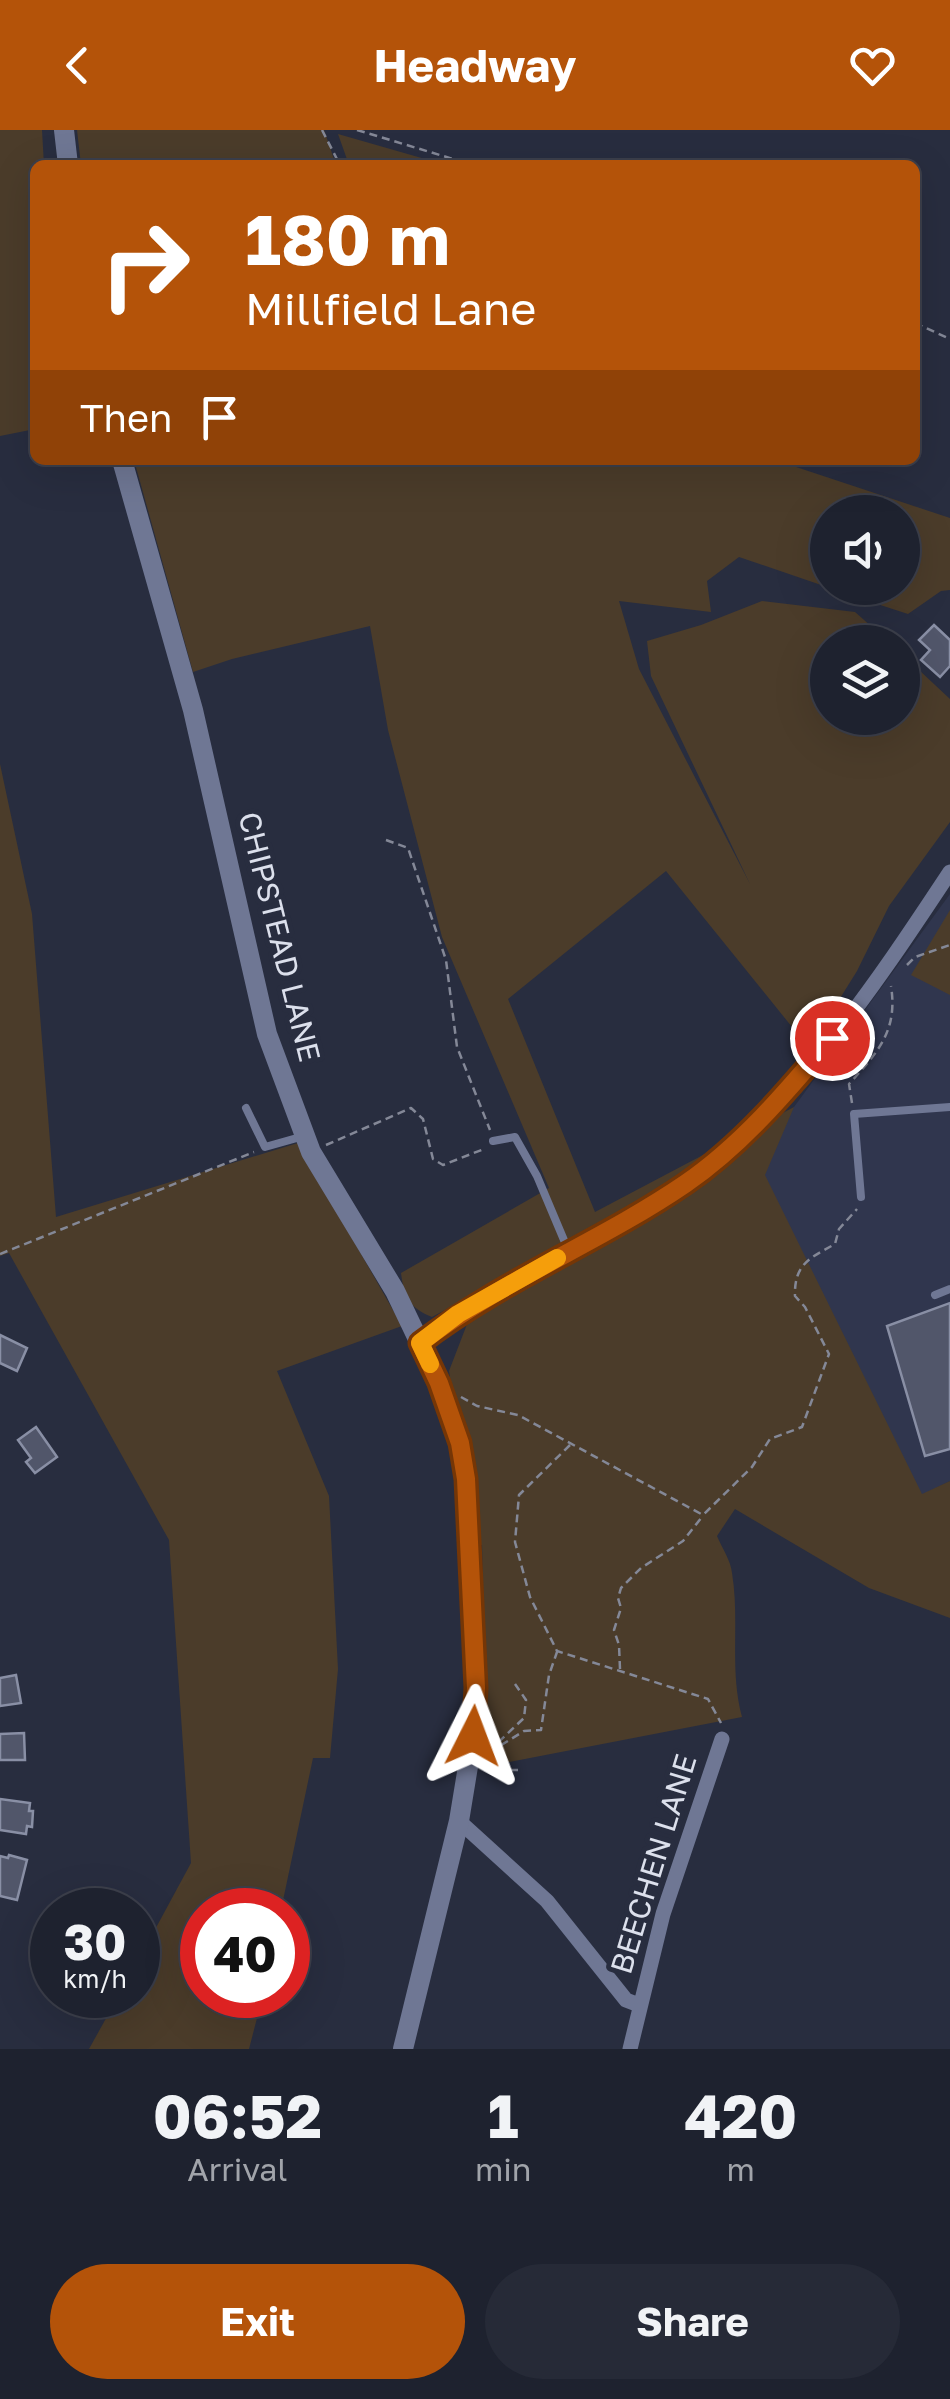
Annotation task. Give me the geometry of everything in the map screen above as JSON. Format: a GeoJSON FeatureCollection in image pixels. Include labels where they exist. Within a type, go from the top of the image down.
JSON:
{"type":"FeatureCollection","features":[{"type":"Feature","properties":{"kind":"street"},"geometry":{"type":"LineString","coordinates":[[64,130],[67,160]]}},
{"type":"Feature","properties":{"kind":"street","name":"CHIPSTEAD LANE"},"geometry":{"type":"LineString","coordinates":[[123,465],[192,710],[267,1034],[308,1144],[395,1290],[439,1383],[460,1443],[466,1479],[476,1688],[459,1821],[404,2049]]}},
{"type":"Feature","properties":{"kind":"street"},"geometry":{"type":"LineString","coordinates":[[420,1343],[458,1314],[686,1183],[738,1140],[852,1015],[950,872]]}},
{"type":"Feature","properties":{"kind":"street","name":"BEECHEN LANE"},"geometry":{"type":"LineString","coordinates":[[630,2049],[663,1914],[722,1739]]}},
{"type":"Feature","properties":{"kind":"street","name":"BEECHEN LANE"},"geometry":{"type":"LineString","coordinates":[[459,1821],[548,1901],[626,2000],[639,2006]]}},
{"type":"Feature","properties":{"kind":"lane"},"geometry":{"type":"LineString","coordinates":[[862,1197],[854,1114],[950,1107]]}},
{"type":"Feature","properties":{"kind":"lane"},"geometry":{"type":"LineString","coordinates":[[246,1108],[265,1147],[308,1144]]}},
{"type":"Feature","properties":{"kind":"lane"},"geometry":{"type":"LineString","coordinates":[[492,1140],[515,1136],[569,1252]]}},
{"type":"Feature","properties":{"kind":"lane"},"geometry":{"type":"LineString","coordinates":[[935,1295],[950,1289]]}},
{"type":"Feature","properties":{"kind":"path"},"geometry":{"type":"LineString","coordinates":[[322,130],[337,160]]}},
{"type":"Feature","properties":{"kind":"path"},"geometry":{"type":"LineString","coordinates":[[357,130],[456,160]]}},
{"type":"Feature","properties":{"kind":"path"},"geometry":{"type":"LineString","coordinates":[[920,326],[950,339]]}},
{"type":"Feature","properties":{"kind":"path"},"geometry":{"type":"LineString","coordinates":[[308,1144],[411,1108],[423,1119],[432,1159],[443,1166],[479,1153],[492,1140],[457,1047],[446,960],[408,848],[386,840]]}},
{"type":"Feature","properties":{"kind":"path"},"geometry":{"type":"LineString","coordinates":[[903,969],[915,957],[950,944]]}},
{"type":"Feature","properties":{"kind":"path"},"geometry":{"type":"LineString","coordinates":[[854,1114],[849,1084],[883,1046],[895,1007],[891,981]]}},
{"type":"Feature","properties":{"kind":"path"},"geometry":{"type":"LineString","coordinates":[[0,1254],[265,1147]]}},
{"type":"Feature","properties":{"kind":"path"},"geometry":{"type":"LineString","coordinates":[[620,1670],[614,1630],[621,1608],[621,1588],[641,1568],[684,1541],[702,1515],[752,1467],[770,1439],[802,1427],[829,1354],[805,1307],[795,1296],[794,1284],[804,1262],[835,1244],[839,1230],[862,1197]]}},
{"type":"Feature","properties":{"kind":"path"},"geometry":{"type":"LineString","coordinates":[[439,1383],[476,1406],[518,1415],[702,1515]]}},
{"type":"Feature","properties":{"kind":"path"},"geometry":{"type":"LineString","coordinates":[[570,1444],[520,1494],[515,1542],[530,1597],[558,1651],[708,1699],[721,1719],[722,1739]]}},
{"type":"Feature","properties":{"kind":"path"},"geometry":{"type":"LineString","coordinates":[[515,1684],[526,1700],[524,1718],[484,1755],[524,1731],[541,1730],[549,1675],[558,1651]]}},
{"type":"Feature","properties":{"kind":"path"},"geometry":{"type":"LineString","coordinates":[[468,1771],[523,1770]]}},
{"type":"Feature","properties":{"kind":"shaded area"},"geometry":{"type":"Polygon","coordinates":[[[0,130],[42,130],[44,160],[30,160],[30,430],[0,436],[0,130]]]}},
{"type":"Feature","properties":{"kind":"shaded area"},"geometry":{"type":"Polygon","coordinates":[[[77,130],[324,130],[334,160],[80,160],[77,130]]]}},
{"type":"Feature","properties":{"kind":"shaded area"},"geometry":{"type":"Polygon","coordinates":[[[338,134],[429,160],[347,160],[338,134]]]}},
{"type":"Feature","properties":{"kind":"shaded area"},"geometry":{"type":"Polygon","coordinates":[[[135,465],[790,465],[881,495],[810,495],[810,581],[739,557],[707,581],[711,612],[619,601],[639,669],[750,884],[651,676],[647,641],[762,601],[855,612],[870,625],[810,625],[810,735],[920,735],[920,671],[950,699],[950,822],[889,906],[857,971],[809,1048],[666,871],[508,999],[595,1212],[794,1107],[765,1175],[922,1494],[950,1481],[950,1618],[869,1588],[735,1509],[717,1536],[732,1573],[736,1681],[742,1717],[483,1767],[486,1710],[482,1545],[478,1545],[474,1464],[454,1402],[449,1371],[469,1319],[515,1272],[432,1317],[409,1300],[401,1273],[549,1188],[442,937],[388,730],[370,626],[193,672],[135,465]]]}},
{"type":"Feature","properties":{"kind":"shaded area"},"geometry":{"type":"Polygon","coordinates":[[[920,508],[950,518],[950,590],[941,591],[908,614],[880,605],[920,605],[920,508]]]}},
{"type":"Feature","properties":{"kind":"shaded area"},"geometry":{"type":"Polygon","coordinates":[[[0,764],[32,914],[56,1217],[298,1143],[402,1326],[277,1371],[329,1496],[338,1669],[330,1758],[313,1758],[286,1888],[180,1888],[180,2018],[257,2018],[249,2049],[89,2049],[106,2018],[160,2018],[160,1920],[191,1863],[169,1540],[9,1253],[0,1256],[0,764]]]}},
{"type":"Feature","properties":{"kind":"shaded area"},"geometry":{"type":"Polygon","coordinates":[[[950,894],[950,1481],[922,1495],[733,1165],[794,1107],[950,894]]]}},
{"type":"Feature","properties":{"kind":"shaded area"},"geometry":{"type":"Polygon","coordinates":[[[950,910],[950,995],[911,975],[950,910]]]}},
{"type":"Feature","properties":{"kind":"building"},"geometry":{"type":"Polygon","coordinates":[[[934,625],[950,640],[950,666],[940,677],[921,660],[930,650],[920,639],[934,625]]]}},
{"type":"Feature","properties":{"kind":"building"},"geometry":{"type":"Polygon","coordinates":[[[950,1303],[950,1449],[925,1456],[887,1326],[950,1303]]]}},
{"type":"Feature","properties":{"kind":"building"},"geometry":{"type":"Polygon","coordinates":[[[0,1335],[27,1348],[17,1371],[0,1363],[0,1335]]]}},
{"type":"Feature","properties":{"kind":"building"},"geometry":{"type":"Polygon","coordinates":[[[36,1427],[57,1457],[35,1473],[26,1462],[31,1458],[18,1440],[36,1427]]]}},
{"type":"Feature","properties":{"kind":"building"},"geometry":{"type":"Polygon","coordinates":[[[16,1675],[21,1703],[0,1706],[0,1678],[16,1675]]]}},
{"type":"Feature","properties":{"kind":"building"},"geometry":{"type":"Polygon","coordinates":[[[24,1733],[25,1760],[0,1760],[0,1734],[24,1733]]]}},
{"type":"Feature","properties":{"kind":"building"},"geometry":{"type":"Polygon","coordinates":[[[0,1799],[30,1803],[32,1827],[27,1826],[26,1834],[0,1830],[0,1799]]]}},
{"type":"Feature","properties":{"kind":"building"},"geometry":{"type":"Polygon","coordinates":[[[0,1856],[27,1860],[17,1900],[0,1896],[0,1856]]]}},
{"type":"Feature","properties":{"kind":"slow traffic"},"geometry":{"type":"LineString","coordinates":[[430,1364],[420,1343],[458,1314],[557,1258]]}},
{"type":"Feature","properties":{"kind":"route"},"geometry":{"type":"LineString","coordinates":[[473,1736],[476,1688],[466,1479],[460,1443],[420,1343],[458,1314],[621,1224],[686,1183],[738,1140],[832,1038]]}}]}
